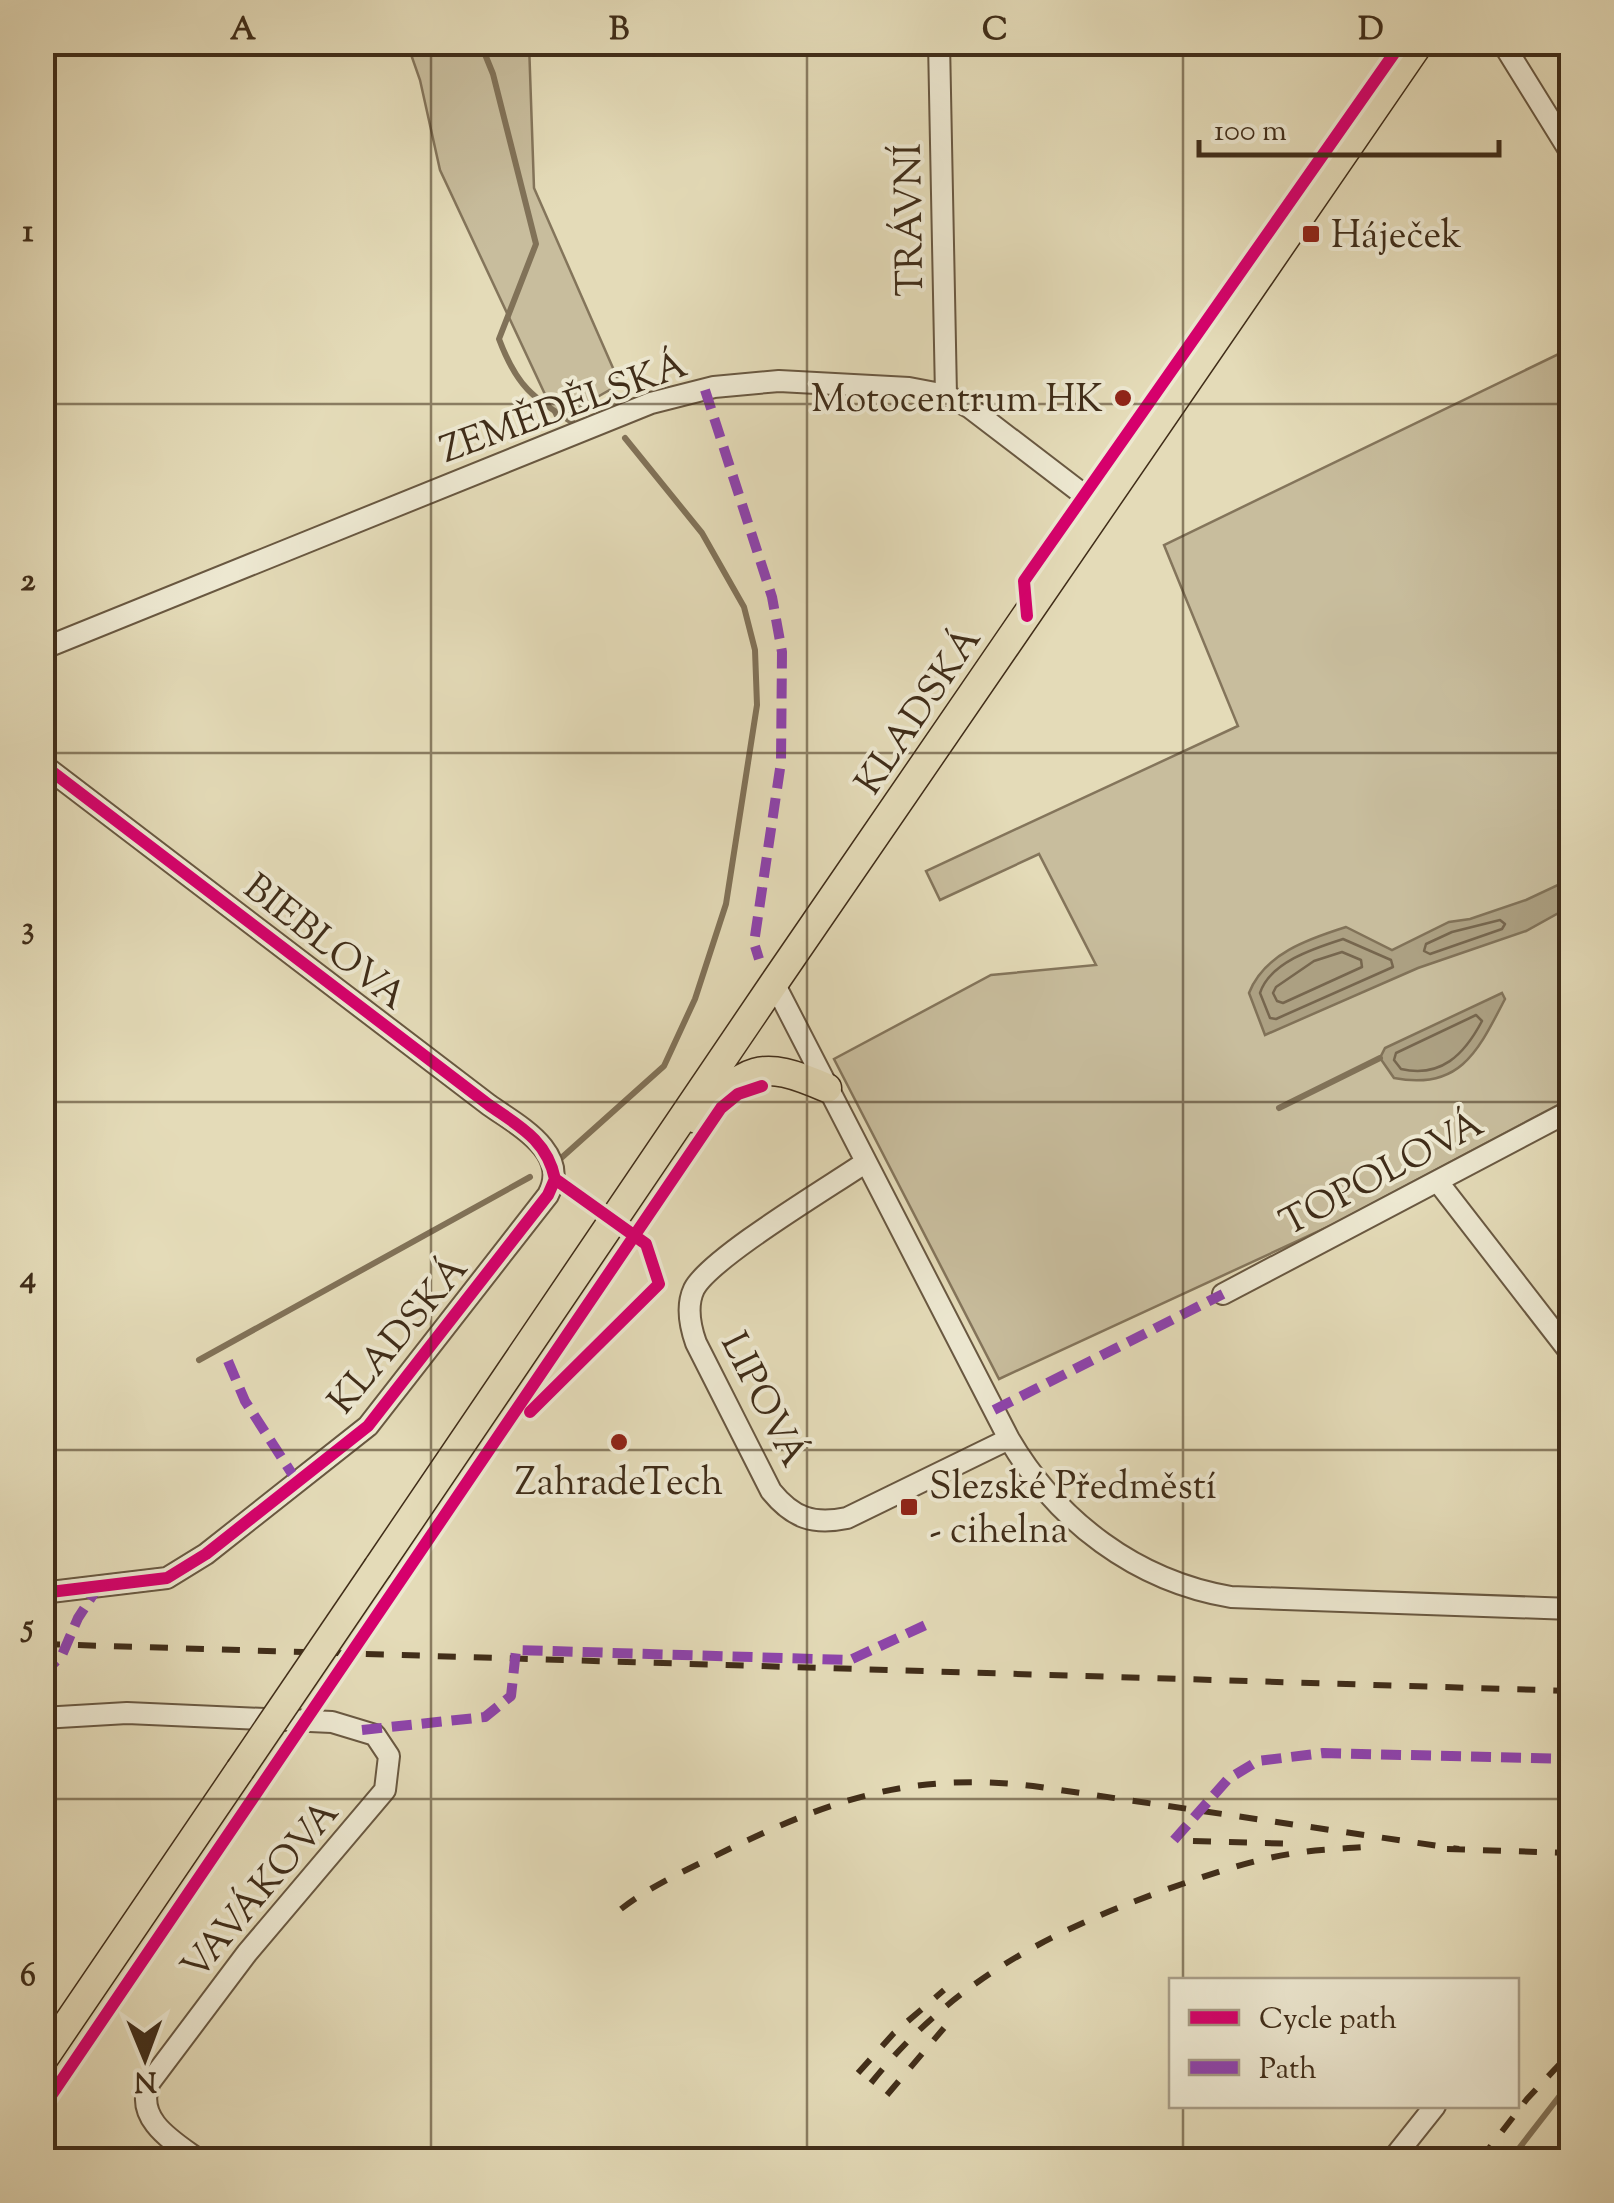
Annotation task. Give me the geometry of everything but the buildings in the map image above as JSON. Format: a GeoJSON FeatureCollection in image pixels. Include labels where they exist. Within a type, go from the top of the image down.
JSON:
{"type":"FeatureCollection","features":[{"type":"Feature","properties":{"kind":"main road","name":"KLADSKÁ"},"geometry":{"type":"LineString","coordinates":[[42,2061],[774,983],[1420,42]]}},
{"type":"Feature","properties":{"kind":"main road"},"geometry":{"type":"LineString","coordinates":[[647,1170],[741,1076],[780,1070],[827,1088]]}},
{"type":"Feature","properties":{"kind":"street","name":"TRÁVNÍ"},"geometry":{"type":"LineString","coordinates":[[939,42],[946,396]]}},
{"type":"Feature","properties":{"kind":"street"},"geometry":{"type":"LineString","coordinates":[[1502,42],[1572,155]]}},
{"type":"Feature","properties":{"kind":"street","name":"ZEMĚDĚLSKÁ"},"geometry":{"type":"LineString","coordinates":[[42,649],[651,403],[714,388],[780,381],[909,388],[946,396],[969,407],[1101,508]]}},
{"type":"Feature","properties":{"kind":"street","name":"BIEBLOVA"},"geometry":{"type":"LineString","coordinates":[[42,764],[488,1105],[528,1131],[548,1157],[554,1179]]}},
{"type":"Feature","properties":{"kind":"street"},"geometry":{"type":"LineString","coordinates":[[774,983],[1009,1438],[1048,1494],[1096,1540],[1137,1566],[1192,1589],[1231,1598],[1572,1609]]}},
{"type":"Feature","properties":{"kind":"street","name":"TOPOLOVÁ"},"geometry":{"type":"LineString","coordinates":[[1223,1294],[1572,1110]]}},
{"type":"Feature","properties":{"kind":"street","name":"LIPOVÁ"},"geometry":{"type":"LineString","coordinates":[[866,1162],[715,1266],[702,1278],[690,1301],[691,1330],[696,1342],[771,1491],[784,1507],[803,1519],[830,1522],[847,1518],[1009,1438]]}},
{"type":"Feature","properties":{"kind":"street","name":"KLADSKÁ"},"geometry":{"type":"LineString","coordinates":[[42,1593],[167,1578],[206,1554],[368,1426],[548,1195],[554,1179]]}},
{"type":"Feature","properties":{"kind":"street"},"geometry":{"type":"LineString","coordinates":[[1438,1182],[1572,1355]]}},
{"type":"Feature","properties":{"kind":"street","name":"VAVÁKOVA"},"geometry":{"type":"LineString","coordinates":[[42,1718],[127,1712],[332,1722],[375,1735],[384,1745],[390,1767],[385,1790],[247,1953],[145,2092],[145,2106],[157,2127],[200,2160]]}},
{"type":"Feature","properties":{"kind":"street"},"geometry":{"type":"LineString","coordinates":[[1392,2160],[1434,2108]]}},
{"type":"Feature","properties":{"kind":"shaded area"},"geometry":{"type":"Polygon","coordinates":[[[407,43],[529,43],[534,188],[620,384],[557,420],[440,170],[420,80],[407,43]]]}},
{"type":"Feature","properties":{"kind":"shaded area"},"geometry":{"type":"Polygon","coordinates":[[[1571,348],[1571,1098],[1330,1226],[999,1379],[834,1059],[991,975],[1096,965],[1039,854],[940,900],[926,871],[1238,726],[1164,545],[1571,348]]]}},
{"type":"Feature","properties":{"kind":"water"},"geometry":{"type":"Polygon","coordinates":[[[1562,883],[1571,884],[1571,906],[1526,931],[1418,968],[1265,1035],[1249,993],[1265,968],[1289,950],[1346,927],[1392,950],[1449,922],[1526,900],[1562,883]]]}},
{"type":"Feature","properties":{"kind":"water"},"geometry":{"type":"Polygon","coordinates":[[[1502,993],[1505,999],[1486,1035],[1464,1063],[1451,1072],[1417,1080],[1394,1078],[1380,1058],[1385,1048],[1502,993]]]}},
{"type":"Feature","properties":{"kind":"waterway"},"geometry":{"type":"LineString","coordinates":[[480,42],[493,74],[536,244],[499,339],[512,369],[528,389],[575,424]]}},
{"type":"Feature","properties":{"kind":"waterway"},"geometry":{"type":"LineString","coordinates":[[559,1160],[664,1066],[695,999],[726,904],[757,705],[755,650],[744,607],[702,533],[625,438]]}},
{"type":"Feature","properties":{"kind":"waterway"},"geometry":{"type":"LineString","coordinates":[[1279,1108],[1380,1058]]}},
{"type":"Feature","properties":{"kind":"waterway"},"geometry":{"type":"LineString","coordinates":[[199,1360],[530,1177]]}},
{"type":"Feature","properties":{"kind":"waterway"},"geometry":{"type":"LineString","coordinates":[[1510,2160],[1572,2080]]}},
{"type":"Feature","properties":{"kind":"railway"},"geometry":{"type":"LineString","coordinates":[[42,1644],[1572,1691]]}},
{"type":"Feature","properties":{"kind":"railway"},"geometry":{"type":"LineString","coordinates":[[621,1909],[674,1876],[804,1816],[876,1793],[950,1783],[1033,1786],[1459,1849]]}},
{"type":"Feature","properties":{"kind":"railway"},"geometry":{"type":"LineString","coordinates":[[1193,1841],[1297,1844]]}},
{"type":"Feature","properties":{"kind":"railway"},"geometry":{"type":"LineString","coordinates":[[871,2083],[902,2047],[968,1989],[1041,1943],[1080,1924],[1247,1863],[1305,1852],[1365,1847]]}},
{"type":"Feature","properties":{"kind":"railway"},"geometry":{"type":"LineString","coordinates":[[1447,1849],[1572,1853]]}},
{"type":"Feature","properties":{"kind":"railway"},"geometry":{"type":"LineString","coordinates":[[858,2073],[894,2033],[944,1990]]}},
{"type":"Feature","properties":{"kind":"railway"},"geometry":{"type":"LineString","coordinates":[[887,2095],[944,2028]]}},
{"type":"Feature","properties":{"kind":"railway"},"geometry":{"type":"LineString","coordinates":[[1480,2160],[1527,2099],[1572,2051]]}},
{"type":"Feature","properties":{"kind":"marked path"},"geometry":{"type":"LineString","coordinates":[[705,390],[772,597],[782,652],[781,762],[754,943],[759,959]]}},
{"type":"Feature","properties":{"kind":"marked path"},"geometry":{"type":"LineString","coordinates":[[994,1410],[1223,1294]]}},
{"type":"Feature","properties":{"kind":"marked path"},"geometry":{"type":"LineString","coordinates":[[228,1361],[245,1401],[296,1480]]}},
{"type":"Feature","properties":{"kind":"marked path"},"geometry":{"type":"LineString","coordinates":[[42,1675],[62,1655],[78,1618],[98,1587]]}},
{"type":"Feature","properties":{"kind":"marked path"},"geometry":{"type":"LineString","coordinates":[[362,1730],[485,1717],[511,1696],[516,1650],[850,1660],[930,1623]]}},
{"type":"Feature","properties":{"kind":"marked path"},"geometry":{"type":"LineString","coordinates":[[1174,1840],[1228,1779],[1258,1761],[1323,1753],[1572,1759]]}},
{"type":"Feature","properties":{"kind":"cycle path"},"geometry":{"type":"LineString","coordinates":[[1027,616],[1024,581],[1402,42]]}},
{"type":"Feature","properties":{"kind":"cycle path"},"geometry":{"type":"LineString","coordinates":[[42,764],[521,1127],[546,1154],[555,1179]]}},
{"type":"Feature","properties":{"kind":"cycle path"},"geometry":{"type":"LineString","coordinates":[[42,2109],[721,1108],[738,1094],[762,1086]]}},
{"type":"Feature","properties":{"kind":"cycle path"},"geometry":{"type":"LineString","coordinates":[[530,1412],[659,1284],[646,1244],[555,1179]]}},
{"type":"Feature","properties":{"kind":"cycle path"},"geometry":{"type":"LineString","coordinates":[[42,1593],[167,1578],[206,1554],[368,1426],[548,1195],[555,1179]]}},
{"type":"Feature","properties":{"kind":"place","name":"Háječek"},"geometry":{"type":"Point","coordinates":[1311,234]}},
{"type":"Feature","properties":{"kind":"place","name":"Motocentrum HK"},"geometry":{"type":"Point","coordinates":[1123,398]}},
{"type":"Feature","properties":{"kind":"place","name":"ZahradeTech"},"geometry":{"type":"Point","coordinates":[619,1442]}},
{"type":"Feature","properties":{"kind":"place","name":"Slezské Předměstí - cihelna"},"geometry":{"type":"Point","coordinates":[909,1507]}}]}
